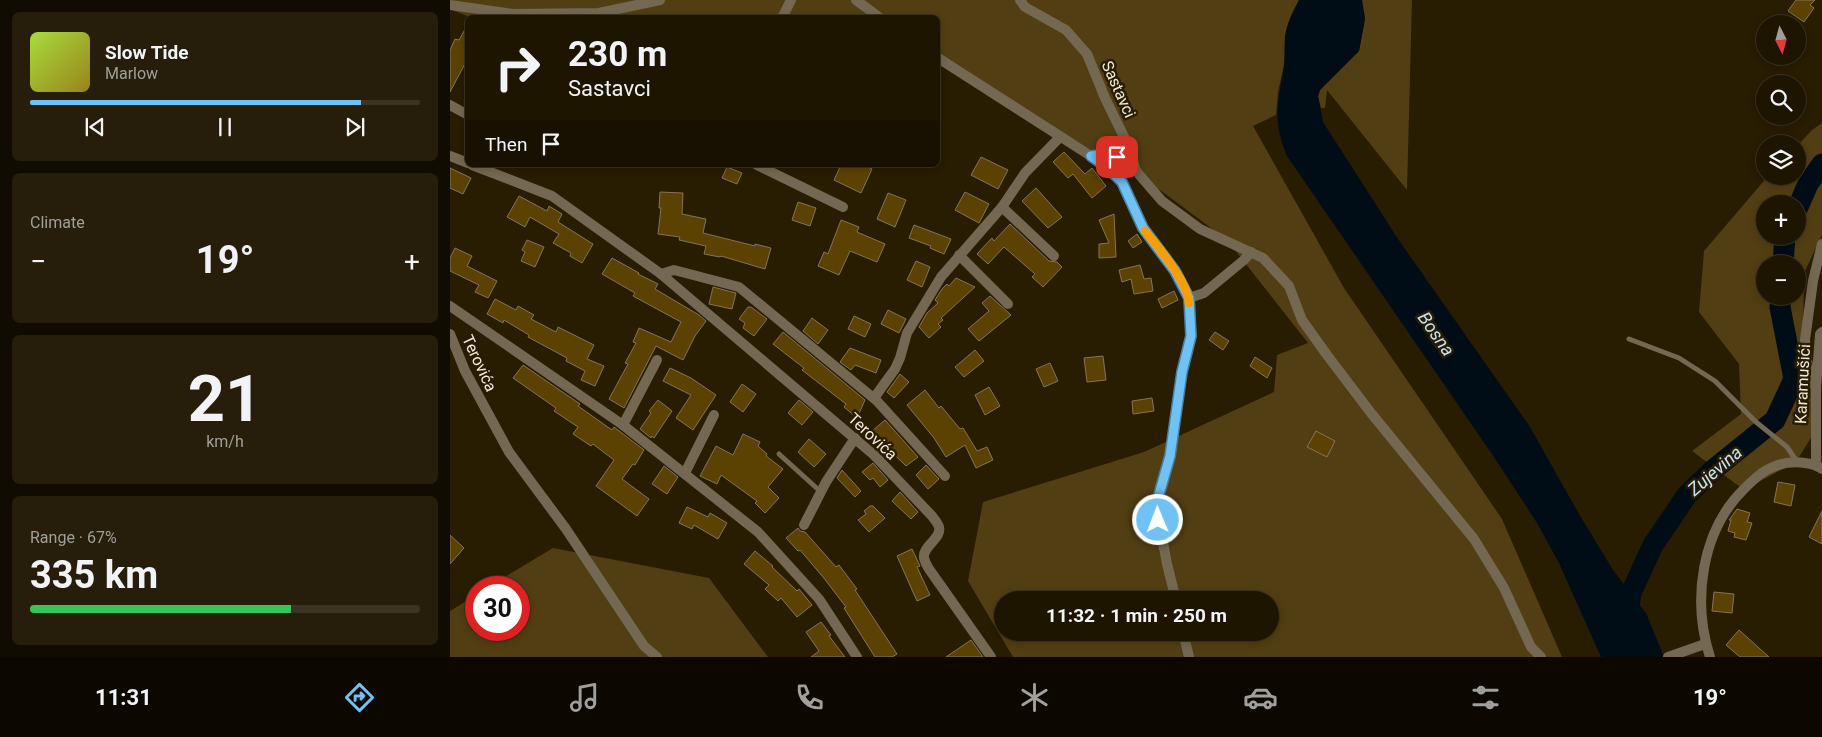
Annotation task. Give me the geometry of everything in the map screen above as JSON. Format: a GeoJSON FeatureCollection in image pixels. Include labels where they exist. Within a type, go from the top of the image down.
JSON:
{"type":"FeatureCollection","features":[{"type":"Feature","properties":{"kind":"street"},"geometry":{"type":"LineString","coordinates":[[450,5],[513,14],[599,13],[660,0]]}},
{"type":"Feature","properties":{"kind":"street"},"geometry":{"type":"LineString","coordinates":[[784,15],[791,0]]}},
{"type":"Feature","properties":{"kind":"street"},"geometry":{"type":"LineString","coordinates":[[856,0],[876,15]]}},
{"type":"Feature","properties":{"kind":"street","name":"Sastavci"},"geometry":{"type":"LineString","coordinates":[[1020,0],[1025,6],[1066,30],[1087,54],[1104,98],[1129,146],[1136,171]]}},
{"type":"Feature","properties":{"kind":"street"},"geometry":{"type":"LineString","coordinates":[[940,59],[1091,156],[1122,182],[1143,228],[1175,271],[1189,298],[1191,336],[1182,372],[1170,456],[1156,505],[1174,591]]}},
{"type":"Feature","properties":{"kind":"street"},"geometry":{"type":"LineString","coordinates":[[450,105],[465,113]]}},
{"type":"Feature","properties":{"kind":"street"},"geometry":{"type":"LineString","coordinates":[[874,398],[898,364],[904,340],[912,322],[941,277],[1002,207],[1026,173],[1060,137]]}},
{"type":"Feature","properties":{"kind":"street"},"geometry":{"type":"LineString","coordinates":[[1091,156],[1105,154],[1117,157],[1136,171],[1162,201],[1200,229],[1263,258],[1289,286],[1302,320],[1327,355],[1371,413],[1474,539],[1504,588],[1531,647],[1541,657]]}},
{"type":"Feature","properties":{"kind":"street"},"geometry":{"type":"LineString","coordinates":[[450,156],[465,162]]}},
{"type":"Feature","properties":{"kind":"street","name":"Terovića"},"geometry":{"type":"LineString","coordinates":[[477,167],[552,196],[661,274],[874,455],[932,516],[939,526],[939,532],[924,552],[924,558],[929,569],[991,657]]}},
{"type":"Feature","properties":{"kind":"street"},"geometry":{"type":"LineString","coordinates":[[761,167],[843,207]]}},
{"type":"Feature","properties":{"kind":"street"},"geometry":{"type":"LineString","coordinates":[[1002,207],[1054,256]]}},
{"type":"Feature","properties":{"kind":"street"},"geometry":{"type":"LineString","coordinates":[[1816,388],[1807,363],[1805,340],[1813,281],[1822,244]]}},
{"type":"Feature","properties":{"kind":"street"},"geometry":{"type":"LineString","coordinates":[[1189,298],[1204,293],[1251,252]]}},
{"type":"Feature","properties":{"kind":"street"},"geometry":{"type":"LineString","coordinates":[[959,255],[1008,304]]}},
{"type":"Feature","properties":{"kind":"street","name":"Terovića"},"geometry":{"type":"LineString","coordinates":[[661,274],[674,270],[739,287],[874,398],[945,476]]}},
{"type":"Feature","properties":{"kind":"street","name":"Terovića"},"geometry":{"type":"LineString","coordinates":[[450,306],[623,425],[758,532],[819,599],[857,657]]}},
{"type":"Feature","properties":{"kind":"street","name":"Karamušići"},"geometry":{"type":"LineString","coordinates":[[1710,657],[1705,644],[1700,606],[1701,587],[1710,545],[1719,523],[1732,500],[1759,474],[1786,463],[1819,467],[1816,388],[1820,334],[1822,332]]}},
{"type":"Feature","properties":{"kind":"street","name":"Terovića"},"geometry":{"type":"LineString","coordinates":[[450,334],[465,371],[509,452],[566,530],[644,646],[657,657]]}},
{"type":"Feature","properties":{"kind":"street"},"geometry":{"type":"LineString","coordinates":[[623,425],[658,360]]}},
{"type":"Feature","properties":{"kind":"street"},"geometry":{"type":"LineString","coordinates":[[685,473],[714,415]]}},
{"type":"Feature","properties":{"kind":"street"},"geometry":{"type":"LineString","coordinates":[[804,525],[826,482],[854,438]]}},
{"type":"Feature","properties":{"kind":"street"},"geometry":{"type":"LineString","coordinates":[[1186,641],[1190,657]]}},
{"type":"Feature","properties":{"kind":"street"},"geometry":{"type":"LineString","coordinates":[[1672,656],[1705,644]]}},
{"type":"Feature","properties":{"kind":"lane"},"geometry":{"type":"LineString","coordinates":[[1629,339],[1680,358],[1708,376],[1756,422],[1787,447],[1799,464]]}},
{"type":"Feature","properties":{"kind":"lane"},"geometry":{"type":"LineString","coordinates":[[778,454],[821,493]]}},
{"type":"Feature","properties":{"kind":"shaded area"},"geometry":{"type":"Polygon","coordinates":[[[450,0],[1299,0],[1287,28],[1284,65],[1278,92],[1276,115],[1253,126],[1344,288],[1502,519],[1562,657],[1013,657],[1004,641],[1279,641],[1279,591],[994,591],[994,625],[968,581],[983,502],[1144,452],[1274,392],[1277,355],[1308,343],[1227,240],[1160,190],[940,61],[940,15],[465,15],[450,9],[450,0]]]}},
{"type":"Feature","properties":{"kind":"shaded area"},"geometry":{"type":"Polygon","coordinates":[[[1362,0],[1412,0],[1407,190],[1327,90],[1325,108],[1321,108],[1318,96],[1320,90],[1359,51],[1365,19],[1362,0]]]}},
{"type":"Feature","properties":{"kind":"shaded area"},"geometry":{"type":"Polygon","coordinates":[[[1822,123],[1822,235],[1806,269],[1806,255],[1756,255],[1756,305],[1804,305],[1803,338],[1821,382],[1817,428],[1796,462],[1744,490],[1692,451],[1741,414],[1739,364],[1699,312],[1704,251],[1760,185],[1806,185],[1806,136],[1822,123]]]}},
{"type":"Feature","properties":{"kind":"shaded area"},"geometry":{"type":"Polygon","coordinates":[[[553,548],[709,578],[768,657],[450,657],[450,611],[465,602],[465,641],[530,641],[530,576],[506,576],[553,548]]]}},
{"type":"Feature","properties":{"kind":"water","name":"Bosna"},"geometry":{"type":"Polygon","coordinates":[[[1299,0],[1362,0],[1365,19],[1359,51],[1320,90],[1318,96],[1323,122],[1398,239],[1530,427],[1613,570],[1646,613],[1664,657],[1601,657],[1559,563],[1537,523],[1496,460],[1287,156],[1279,132],[1278,101],[1284,66],[1286,31],[1290,17],[1299,0]]]}},
{"type":"Feature","properties":{"kind":"building"},"geometry":{"type":"Polygon","coordinates":[[[1796,0],[1815,0],[1810,5],[1814,8],[1806,19],[1806,15],[1794,15],[1788,11],[1796,0]]]}},
{"type":"Feature","properties":{"kind":"building"},"geometry":{"type":"Polygon","coordinates":[[[465,29],[465,64],[450,92],[450,50],[455,39],[459,40],[465,29]]]}},
{"type":"Feature","properties":{"kind":"building"},"geometry":{"type":"Polygon","coordinates":[[[1064,152],[1085,174],[1092,168],[1106,186],[1092,198],[1073,174],[1068,178],[1053,162],[1064,152]]]}},
{"type":"Feature","properties":{"kind":"building"},"geometry":{"type":"Polygon","coordinates":[[[981,157],[1008,170],[998,189],[971,175],[981,157]]]}},
{"type":"Feature","properties":{"kind":"building"},"geometry":{"type":"Polygon","coordinates":[[[727,167],[742,173],[737,184],[722,178],[727,167]]]}},
{"type":"Feature","properties":{"kind":"building"},"geometry":{"type":"Polygon","coordinates":[[[840,167],[868,167],[872,169],[861,193],[834,180],[840,167]]]}},
{"type":"Feature","properties":{"kind":"building"},"geometry":{"type":"Polygon","coordinates":[[[450,168],[471,178],[463,194],[450,188],[450,168]]]}},
{"type":"Feature","properties":{"kind":"building"},"geometry":{"type":"Polygon","coordinates":[[[1036,188],[1062,217],[1048,228],[1022,201],[1036,188]]]}},
{"type":"Feature","properties":{"kind":"building"},"geometry":{"type":"Polygon","coordinates":[[[660,192],[683,193],[682,214],[706,219],[703,233],[771,248],[765,269],[721,256],[704,254],[706,246],[679,240],[680,237],[658,234],[661,208],[659,208],[660,192]]]}},
{"type":"Feature","properties":{"kind":"building"},"geometry":{"type":"Polygon","coordinates":[[[965,192],[989,204],[979,223],[955,210],[965,192]]]}},
{"type":"Feature","properties":{"kind":"building"},"geometry":{"type":"Polygon","coordinates":[[[888,193],[906,200],[895,227],[877,219],[888,193]]]}},
{"type":"Feature","properties":{"kind":"building"},"geometry":{"type":"Polygon","coordinates":[[[519,196],[547,211],[549,206],[562,214],[558,222],[593,244],[582,263],[570,256],[571,253],[553,243],[559,234],[530,217],[525,227],[507,217],[519,196]]]}},
{"type":"Feature","properties":{"kind":"building"},"geometry":{"type":"Polygon","coordinates":[[[798,202],[816,208],[810,226],[792,220],[798,202]]]}},
{"type":"Feature","properties":{"kind":"building"},"geometry":{"type":"Polygon","coordinates":[[[1114,214],[1116,257],[1099,258],[1099,244],[1109,243],[1099,220],[1114,214]]]}},
{"type":"Feature","properties":{"kind":"building"},"geometry":{"type":"Polygon","coordinates":[[[841,220],[859,227],[857,232],[885,244],[877,262],[850,251],[839,275],[818,266],[824,252],[828,254],[841,220]]]}},
{"type":"Feature","properties":{"kind":"building"},"geometry":{"type":"Polygon","coordinates":[[[1010,224],[1049,261],[1057,262],[1062,267],[1043,287],[1032,277],[1035,274],[1004,247],[988,264],[977,254],[992,238],[994,241],[1010,224]]]}},
{"type":"Feature","properties":{"kind":"building"},"geometry":{"type":"Polygon","coordinates":[[[914,225],[951,239],[944,254],[930,248],[931,246],[909,238],[914,225]]]}},
{"type":"Feature","properties":{"kind":"building"},"geometry":{"type":"Polygon","coordinates":[[[1137,234],[1142,242],[1133,248],[1128,241],[1137,234]]]}},
{"type":"Feature","properties":{"kind":"building"},"geometry":{"type":"Polygon","coordinates":[[[527,240],[544,247],[535,267],[521,261],[525,252],[522,250],[527,240]]]}},
{"type":"Feature","properties":{"kind":"building"},"geometry":{"type":"Polygon","coordinates":[[[455,248],[472,256],[467,266],[497,281],[488,298],[475,292],[479,285],[450,271],[450,258],[455,248]]]}},
{"type":"Feature","properties":{"kind":"building"},"geometry":{"type":"Polygon","coordinates":[[[612,258],[658,284],[655,289],[706,321],[695,336],[683,360],[656,346],[624,408],[609,399],[628,364],[625,363],[636,343],[633,342],[639,328],[671,342],[681,322],[633,296],[635,293],[602,274],[612,258]]]}},
{"type":"Feature","properties":{"kind":"building"},"geometry":{"type":"Polygon","coordinates":[[[916,261],[930,267],[922,287],[907,280],[916,261]]]}},
{"type":"Feature","properties":{"kind":"building"},"geometry":{"type":"Polygon","coordinates":[[[1140,265],[1144,279],[1151,278],[1153,291],[1134,294],[1131,279],[1122,282],[1119,270],[1140,265]]]}},
{"type":"Feature","properties":{"kind":"building"},"geometry":{"type":"Polygon","coordinates":[[[956,278],[975,287],[941,318],[943,320],[938,324],[941,327],[929,338],[919,327],[927,313],[938,303],[935,300],[942,289],[947,284],[949,286],[956,278]]]}},
{"type":"Feature","properties":{"kind":"building"},"geometry":{"type":"Polygon","coordinates":[[[713,287],[736,293],[732,309],[709,304],[713,287]]]}},
{"type":"Feature","properties":{"kind":"building"},"geometry":{"type":"Polygon","coordinates":[[[1174,291],[1178,300],[1162,308],[1158,299],[1174,291]]]}},
{"type":"Feature","properties":{"kind":"building"},"geometry":{"type":"Polygon","coordinates":[[[990,296],[1011,315],[979,341],[968,329],[989,311],[982,303],[990,296]]]}},
{"type":"Feature","properties":{"kind":"building"},"geometry":{"type":"Polygon","coordinates":[[[495,299],[516,310],[518,306],[534,315],[531,319],[556,332],[558,327],[594,345],[587,359],[604,366],[595,386],[581,380],[585,371],[566,361],[567,358],[528,337],[529,335],[504,320],[503,323],[487,314],[495,299]]]}},
{"type":"Feature","properties":{"kind":"building"},"geometry":{"type":"Polygon","coordinates":[[[748,307],[751,307],[767,319],[754,336],[743,328],[745,323],[739,319],[748,307]]]}},
{"type":"Feature","properties":{"kind":"building"},"geometry":{"type":"Polygon","coordinates":[[[888,310],[906,319],[899,333],[881,324],[888,310]]]}},
{"type":"Feature","properties":{"kind":"building"},"geometry":{"type":"Polygon","coordinates":[[[854,316],[871,324],[865,337],[848,329],[854,316]]]}},
{"type":"Feature","properties":{"kind":"building"},"geometry":{"type":"Polygon","coordinates":[[[812,318],[828,330],[818,344],[803,331],[812,318]]]}},
{"type":"Feature","properties":{"kind":"building"},"geometry":{"type":"Polygon","coordinates":[[[783,332],[865,400],[857,418],[844,407],[846,404],[802,370],[804,368],[773,344],[783,332]]]}},
{"type":"Feature","properties":{"kind":"building"},"geometry":{"type":"Polygon","coordinates":[[[1215,332],[1229,341],[1223,350],[1209,340],[1215,332]]]}},
{"type":"Feature","properties":{"kind":"building"},"geometry":{"type":"Polygon","coordinates":[[[850,348],[881,360],[876,373],[855,365],[851,370],[840,362],[850,348]]]}},
{"type":"Feature","properties":{"kind":"building"},"geometry":{"type":"Polygon","coordinates":[[[975,350],[984,361],[964,377],[955,367],[975,350]]]}},
{"type":"Feature","properties":{"kind":"building"},"geometry":{"type":"Polygon","coordinates":[[[1103,356],[1106,380],[1087,382],[1084,358],[1103,356]]]}},
{"type":"Feature","properties":{"kind":"building"},"geometry":{"type":"Polygon","coordinates":[[[1255,357],[1272,368],[1267,378],[1250,366],[1255,357]]]}},
{"type":"Feature","properties":{"kind":"building"},"geometry":{"type":"Polygon","coordinates":[[[1050,363],[1058,381],[1044,387],[1036,369],[1050,363]]]}},
{"type":"Feature","properties":{"kind":"building"},"geometry":{"type":"Polygon","coordinates":[[[523,365],[580,404],[578,406],[612,430],[614,427],[644,450],[635,465],[633,464],[622,479],[649,499],[637,516],[596,486],[614,460],[593,444],[591,446],[573,434],[578,427],[554,411],[556,408],[513,378],[523,365]]]}},
{"type":"Feature","properties":{"kind":"building"},"geometry":{"type":"Polygon","coordinates":[[[670,368],[691,378],[716,395],[693,430],[676,418],[691,395],[663,381],[670,368]]]}},
{"type":"Feature","properties":{"kind":"building"},"geometry":{"type":"Polygon","coordinates":[[[900,374],[909,382],[894,398],[887,392],[900,374]]]}},
{"type":"Feature","properties":{"kind":"building"},"geometry":{"type":"Polygon","coordinates":[[[742,384],[756,394],[743,412],[730,402],[742,384]]]}},
{"type":"Feature","properties":{"kind":"building"},"geometry":{"type":"Polygon","coordinates":[[[989,387],[1000,406],[985,415],[975,395],[989,387]]]}},
{"type":"Feature","properties":{"kind":"building"},"geometry":{"type":"Polygon","coordinates":[[[925,390],[939,408],[941,406],[960,429],[963,428],[977,451],[987,447],[993,460],[976,468],[965,445],[946,457],[934,438],[907,405],[925,390]]]}},
{"type":"Feature","properties":{"kind":"building"},"geometry":{"type":"Polygon","coordinates":[[[1152,398],[1154,411],[1133,414],[1132,401],[1152,398]]]}},
{"type":"Feature","properties":{"kind":"building"},"geometry":{"type":"Polygon","coordinates":[[[658,400],[672,411],[654,438],[652,436],[651,438],[640,429],[651,413],[649,411],[658,400]]]}},
{"type":"Feature","properties":{"kind":"building"},"geometry":{"type":"Polygon","coordinates":[[[799,400],[813,412],[802,425],[788,413],[799,400]]]}},
{"type":"Feature","properties":{"kind":"building"},"geometry":{"type":"Polygon","coordinates":[[[885,420],[918,457],[906,466],[871,432],[885,420]]]}},
{"type":"Feature","properties":{"kind":"building"},"geometry":{"type":"Polygon","coordinates":[[[1316,431],[1335,441],[1327,457],[1307,447],[1316,431]]]}},
{"type":"Feature","properties":{"kind":"building"},"geometry":{"type":"Polygon","coordinates":[[[743,434],[760,442],[758,446],[767,454],[766,456],[783,469],[768,487],[779,498],[765,513],[755,503],[757,501],[721,475],[717,484],[700,476],[716,446],[733,455],[743,434]]]}},
{"type":"Feature","properties":{"kind":"building"},"geometry":{"type":"Polygon","coordinates":[[[809,439],[826,454],[814,467],[798,452],[809,439]]]}},
{"type":"Feature","properties":{"kind":"building"},"geometry":{"type":"Polygon","coordinates":[[[873,463],[888,480],[880,487],[873,478],[870,480],[862,472],[873,463]]]}},
{"type":"Feature","properties":{"kind":"building"},"geometry":{"type":"Polygon","coordinates":[[[926,465],[939,479],[928,489],[916,475],[926,465]]]}},
{"type":"Feature","properties":{"kind":"building"},"geometry":{"type":"Polygon","coordinates":[[[664,466],[678,477],[667,494],[652,484],[664,466]]]}},
{"type":"Feature","properties":{"kind":"building"},"geometry":{"type":"Polygon","coordinates":[[[842,470],[861,491],[855,497],[837,478],[842,470]]]}},
{"type":"Feature","properties":{"kind":"building"},"geometry":{"type":"Polygon","coordinates":[[[1778,482],[1795,485],[1791,506],[1774,502],[1778,482]]]}},
{"type":"Feature","properties":{"kind":"building"},"geometry":{"type":"Polygon","coordinates":[[[900,492],[918,512],[911,519],[892,501],[900,492]]]}},
{"type":"Feature","properties":{"kind":"building"},"geometry":{"type":"Polygon","coordinates":[[[873,506],[885,518],[869,532],[858,520],[866,514],[864,511],[873,506]]]}},
{"type":"Feature","properties":{"kind":"building"},"geometry":{"type":"Polygon","coordinates":[[[687,507],[708,517],[710,513],[727,523],[718,539],[694,525],[692,529],[679,523],[687,507]]]}},
{"type":"Feature","properties":{"kind":"building"},"geometry":{"type":"Polygon","coordinates":[[[1737,509],[1750,513],[1747,522],[1752,523],[1746,540],[1734,537],[1735,533],[1728,531],[1731,520],[1729,520],[1737,509]]]}},
{"type":"Feature","properties":{"kind":"building"},"geometry":{"type":"Polygon","coordinates":[[[1822,511],[1822,544],[1809,537],[1822,511]]]}},
{"type":"Feature","properties":{"kind":"building"},"geometry":{"type":"Polygon","coordinates":[[[798,528],[800,531],[805,532],[836,567],[839,565],[857,589],[855,590],[897,654],[892,657],[875,657],[844,608],[846,607],[800,550],[798,551],[786,538],[798,528]]]}},
{"type":"Feature","properties":{"kind":"building"},"geometry":{"type":"Polygon","coordinates":[[[450,535],[464,548],[450,564],[450,535]]]}},
{"type":"Feature","properties":{"kind":"building"},"geometry":{"type":"Polygon","coordinates":[[[912,549],[920,566],[917,567],[930,595],[917,601],[897,556],[912,549]]]}},
{"type":"Feature","properties":{"kind":"building"},"geometry":{"type":"Polygon","coordinates":[[[755,551],[773,566],[797,591],[799,589],[812,605],[797,617],[781,598],[778,601],[765,589],[769,585],[744,564],[755,551]]]}},
{"type":"Feature","properties":{"kind":"building"},"geometry":{"type":"Polygon","coordinates":[[[1714,592],[1734,594],[1732,613],[1712,611],[1714,592]]]}},
{"type":"Feature","properties":{"kind":"building"},"geometry":{"type":"Polygon","coordinates":[[[821,622],[845,657],[811,657],[819,651],[806,632],[821,622]]]}},
{"type":"Feature","properties":{"kind":"building"},"geometry":{"type":"Polygon","coordinates":[[[1739,630],[1769,657],[1740,657],[1726,645],[1739,630]]]}},
{"type":"Feature","properties":{"kind":"building"},"geometry":{"type":"Polygon","coordinates":[[[971,640],[983,657],[946,657],[971,640]]]}},
{"type":"Feature","properties":{"kind":"waterway","name":"Zujevina"},"geometry":{"type":"LineString","coordinates":[[1803,195],[1808,184],[1822,164]]}},
{"type":"Feature","properties":{"kind":"waterway","name":"Zujevina"},"geometry":{"type":"LineString","coordinates":[[1784,245],[1784,255]]}},
{"type":"Feature","properties":{"kind":"waterway","name":"Zujevina"},"geometry":{"type":"LineString","coordinates":[[1627,621],[1631,593],[1653,545],[1687,495],[1713,470],[1775,420],[1794,379],[1780,305]]}},
{"type":"Feature","properties":{"kind":"slow traffic"},"geometry":{"type":"LineString","coordinates":[[1145,231],[1175,271],[1189,298],[1189,303]]}},
{"type":"Feature","properties":{"kind":"route"},"geometry":{"type":"LineString","coordinates":[[1117,157],[1105,154],[1091,156],[1122,182],[1143,228],[1175,271],[1189,298],[1191,336],[1182,372],[1170,456],[1156,505],[1158,520]]}}]}
